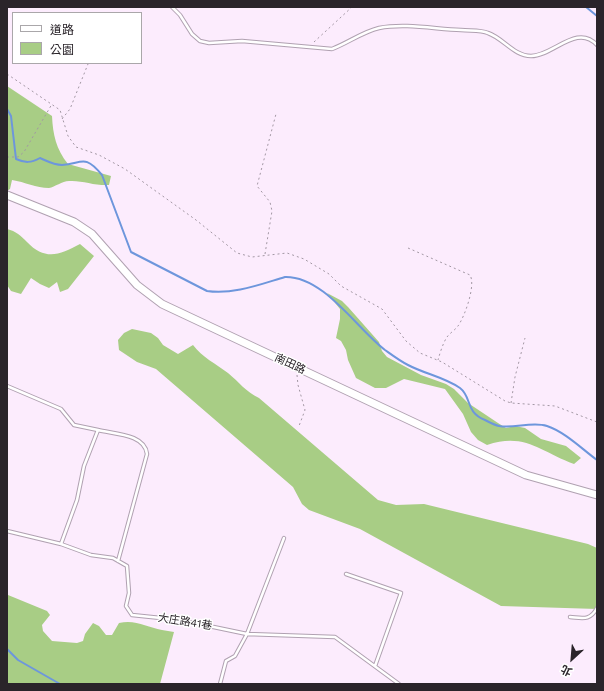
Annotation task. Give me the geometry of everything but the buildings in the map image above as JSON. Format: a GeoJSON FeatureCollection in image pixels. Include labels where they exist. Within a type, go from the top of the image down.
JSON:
{"type":"FeatureCollection","features":[{"type":"Feature","properties":{"kind":"main road","name":"南田路"},"geometry":{"type":"LineString","coordinates":[[7,195],[74,222],[92,234],[137,285],[162,304],[526,475],[597,495]]}},
{"type":"Feature","properties":{"kind":"lane"},"geometry":{"type":"LineString","coordinates":[[172,7],[180,15],[192,34],[204,42],[226,44],[242,41],[332,49],[345,44],[356,36],[379,28],[400,26],[487,32],[516,51],[528,56],[540,56],[575,38],[586,37],[597,45]]}},
{"type":"Feature","properties":{"kind":"lane"},"geometry":{"type":"LineString","coordinates":[[7,386],[61,409],[74,425],[136,439],[144,444],[147,449],[147,454],[118,561],[113,558],[91,555],[61,544],[7,531]]}},
{"type":"Feature","properties":{"kind":"lane"},"geometry":{"type":"LineString","coordinates":[[61,544],[77,500],[84,466],[98,430]]}},
{"type":"Feature","properties":{"kind":"lane"},"geometry":{"type":"LineString","coordinates":[[220,684],[226,661],[235,656],[247,634],[284,538]]}},
{"type":"Feature","properties":{"kind":"lane","name":"大庄路41巷"},"geometry":{"type":"LineString","coordinates":[[118,561],[127,566],[129,593],[126,606],[132,615],[180,620],[247,634],[335,637],[399,684]]}},
{"type":"Feature","properties":{"kind":"lane"},"geometry":{"type":"LineString","coordinates":[[346,574],[401,593],[375,666]]}},
{"type":"Feature","properties":{"kind":"lane"},"geometry":{"type":"LineString","coordinates":[[570,616],[587,619],[593,616],[597,608]]}},
{"type":"Feature","properties":{"kind":"path"},"geometry":{"type":"LineString","coordinates":[[304,47],[317,41],[352,7]]}},
{"type":"Feature","properties":{"kind":"path"},"geometry":{"type":"LineString","coordinates":[[62,119],[70,109],[88,64]]}},
{"type":"Feature","properties":{"kind":"path"},"geometry":{"type":"LineString","coordinates":[[7,74],[52,103],[60,110],[68,136],[76,147],[99,155],[125,169],[196,220],[237,253],[252,257],[287,253],[304,259],[329,274],[341,286],[382,309],[406,341],[420,353],[437,361],[510,403],[555,406],[597,422]]}},
{"type":"Feature","properties":{"kind":"path"},"geometry":{"type":"LineString","coordinates":[[7,157],[18,158],[24,152],[34,139],[36,128],[52,103]]}},
{"type":"Feature","properties":{"kind":"path"},"geometry":{"type":"LineString","coordinates":[[265,255],[272,211],[270,202],[257,186],[276,114]]}},
{"type":"Feature","properties":{"kind":"path"},"geometry":{"type":"LineString","coordinates":[[408,248],[470,275],[472,278],[472,286],[466,310],[459,325],[446,338],[437,361]]}},
{"type":"Feature","properties":{"kind":"path"},"geometry":{"type":"LineString","coordinates":[[510,403],[514,377],[525,338]]}},
{"type":"Feature","properties":{"kind":"path"},"geometry":{"type":"LineString","coordinates":[[297,367],[298,385],[305,410],[299,426]]}},
{"type":"Feature","properties":{"kind":"green space"},"geometry":{"type":"Polygon","coordinates":[[[7,86],[52,116],[56,142],[68,164],[111,176],[109,185],[69,181],[49,188],[12,180],[10,189],[7,191],[7,86]]]}},
{"type":"Feature","properties":{"kind":"green space"},"geometry":{"type":"Polygon","coordinates":[[[7,229],[18,234],[34,248],[46,254],[66,251],[80,244],[94,256],[68,289],[60,292],[57,282],[49,288],[31,278],[21,294],[11,291],[7,285],[7,229]]]}},
{"type":"Feature","properties":{"kind":"green space"},"geometry":{"type":"Polygon","coordinates":[[[327,293],[342,301],[348,307],[379,342],[382,351],[387,357],[421,375],[446,384],[454,389],[468,403],[506,428],[515,426],[525,428],[541,439],[566,446],[581,458],[574,464],[523,442],[500,442],[487,445],[478,440],[471,432],[463,414],[445,389],[404,379],[386,388],[375,388],[356,378],[348,360],[346,350],[341,341],[336,338],[340,319],[340,309],[327,293]]]}},
{"type":"Feature","properties":{"kind":"green space"},"geometry":{"type":"Polygon","coordinates":[[[132,329],[151,333],[158,338],[163,345],[178,354],[193,345],[205,357],[228,373],[250,393],[259,398],[378,500],[396,505],[424,504],[588,544],[597,548],[597,609],[501,606],[360,529],[309,510],[302,504],[293,487],[156,369],[137,362],[119,350],[118,340],[124,333],[132,329]]]}},
{"type":"Feature","properties":{"kind":"green space"},"geometry":{"type":"Polygon","coordinates":[[[7,590],[8,595],[47,611],[50,615],[42,625],[43,631],[52,641],[77,643],[83,641],[85,634],[93,623],[99,626],[106,635],[112,635],[119,623],[125,622],[136,623],[174,632],[160,684],[7,684],[7,590]]]}},
{"type":"Feature","properties":{"kind":"waterway"},"geometry":{"type":"LineString","coordinates":[[519,7],[526,7]]}},
{"type":"Feature","properties":{"kind":"waterway"},"geometry":{"type":"LineString","coordinates":[[586,7],[597,16]]}},
{"type":"Feature","properties":{"kind":"waterway"},"geometry":{"type":"LineString","coordinates":[[7,109],[11,116],[16,159],[28,162],[40,158],[59,165],[83,161],[96,168],[102,175],[131,252],[207,291],[217,292],[237,290],[257,286],[285,277],[299,279],[313,285],[339,305],[374,341],[393,356],[414,368],[448,381],[460,388],[464,392],[471,409],[479,417],[499,426],[505,427],[535,424],[547,426],[567,436],[597,460]]}},
{"type":"Feature","properties":{"kind":"waterway"},"geometry":{"type":"LineString","coordinates":[[7,649],[18,660],[60,684]]}}]}
